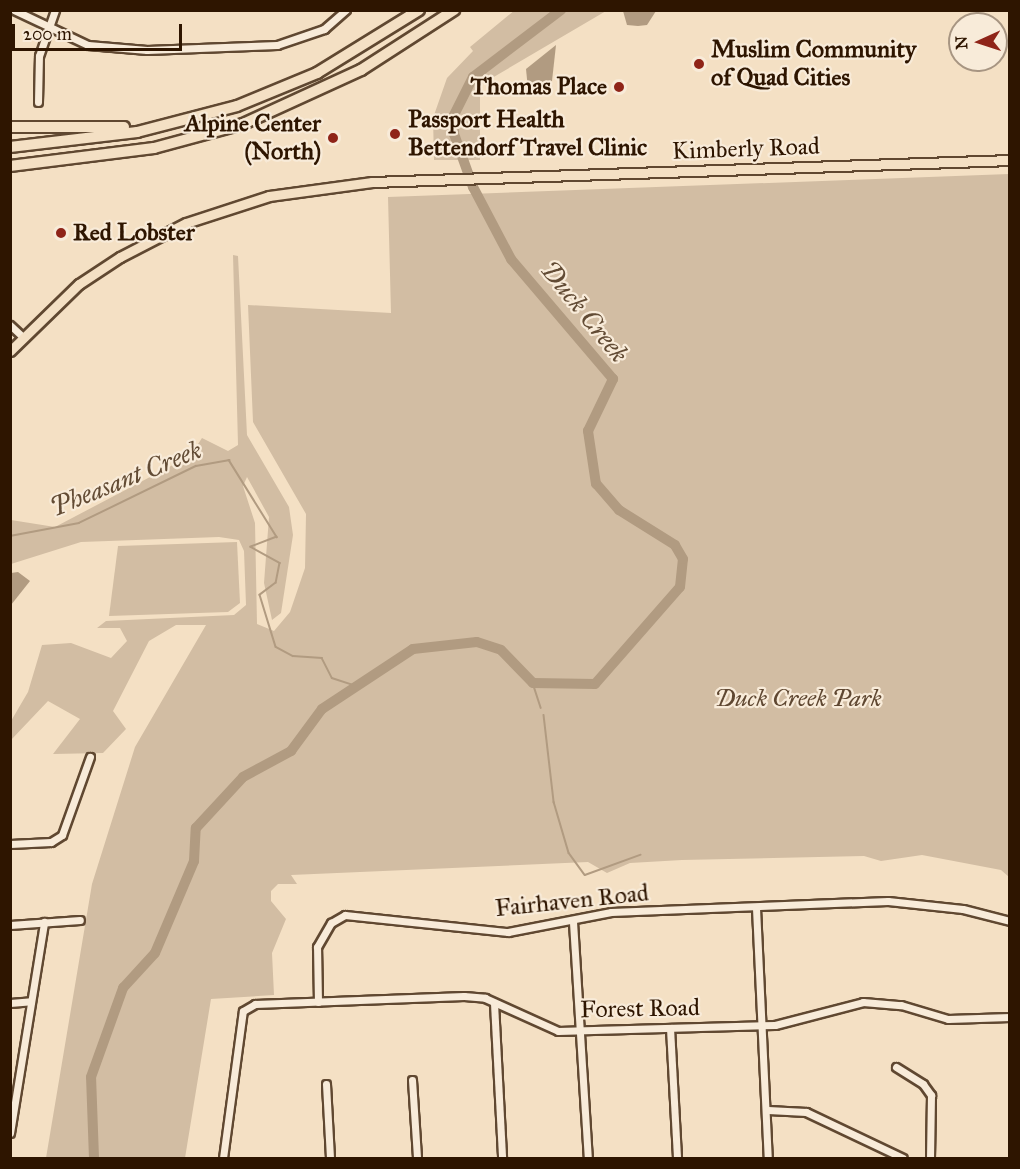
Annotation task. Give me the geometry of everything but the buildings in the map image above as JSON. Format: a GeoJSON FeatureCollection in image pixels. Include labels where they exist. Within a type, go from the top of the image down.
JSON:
{"type":"FeatureCollection","features":[{"type":"Feature","properties":{"kind":"highway"},"geometry":{"type":"LineString","coordinates":[[10,147],[154,128],[295,83],[419,10]]}},
{"type":"Feature","properties":{"kind":"highway"},"geometry":{"type":"LineString","coordinates":[[10,166],[154,148],[243,124],[361,70],[454,10]]}},
{"type":"Feature","properties":{"kind":"highway"},"geometry":{"type":"LineString","coordinates":[[10,127],[154,128]]}},
{"type":"Feature","properties":{"kind":"main road","name":"Kimberly Road"},"geometry":{"type":"LineString","coordinates":[[10,351],[79,284],[129,252],[186,223],[269,196],[332,185],[446,178],[1010,160]]}},
{"type":"Feature","properties":{"kind":"street"},"geometry":{"type":"LineString","coordinates":[[14,10],[88,45],[113,48],[277,45],[324,29],[346,10]]}},
{"type":"Feature","properties":{"kind":"street"},"geometry":{"type":"LineString","coordinates":[[38,102],[38,63],[47,27],[55,10]]}},
{"type":"Feature","properties":{"kind":"street"},"geometry":{"type":"LineString","coordinates":[[10,325],[23,337]]}},
{"type":"Feature","properties":{"kind":"street"},"geometry":{"type":"LineString","coordinates":[[10,844],[51,842],[62,835],[90,757]]}},
{"type":"Feature","properties":{"kind":"street","name":"Fairhaven Road"},"geometry":{"type":"LineString","coordinates":[[318,1002],[317,947],[331,923],[345,915],[508,932],[573,922],[611,912],[888,901],[963,909],[1010,921]]}},
{"type":"Feature","properties":{"kind":"street"},"geometry":{"type":"LineString","coordinates":[[756,908],[768,1110],[768,1158]]}},
{"type":"Feature","properties":{"kind":"street"},"geometry":{"type":"LineString","coordinates":[[10,925],[80,920]]}},
{"type":"Feature","properties":{"kind":"street"},"geometry":{"type":"LineString","coordinates":[[10,1133],[44,922]]}},
{"type":"Feature","properties":{"kind":"street"},"geometry":{"type":"LineString","coordinates":[[573,922],[588,1158]]}},
{"type":"Feature","properties":{"kind":"street","name":"Forest Road"},"geometry":{"type":"LineString","coordinates":[[223,1158],[243,1011],[274,1004],[464,996],[494,1003],[542,1026],[580,1030],[763,1026],[862,1002],[901,1005],[948,1019],[1010,1017]]}},
{"type":"Feature","properties":{"kind":"street"},"geometry":{"type":"LineString","coordinates":[[10,1003],[31,1001]]}},
{"type":"Feature","properties":{"kind":"street"},"geometry":{"type":"LineString","coordinates":[[494,1003],[502,1158]]}},
{"type":"Feature","properties":{"kind":"street"},"geometry":{"type":"LineString","coordinates":[[670,1028],[676,1158]]}},
{"type":"Feature","properties":{"kind":"street"},"geometry":{"type":"LineString","coordinates":[[896,1068],[923,1084],[931,1095],[930,1158]]}},
{"type":"Feature","properties":{"kind":"street"},"geometry":{"type":"LineString","coordinates":[[412,1080],[417,1158]]}},
{"type":"Feature","properties":{"kind":"street"},"geometry":{"type":"LineString","coordinates":[[326,1084],[330,1158]]}},
{"type":"Feature","properties":{"kind":"street"},"geometry":{"type":"LineString","coordinates":[[768,1110],[806,1112],[903,1158]]}},
{"type":"Feature","properties":{"kind":"green space"},"geometry":{"type":"Polygon","coordinates":[[[515,10],[606,11],[480,85],[480,160],[434,160],[433,118],[447,78],[473,51],[470,47],[515,10]]]}},
{"type":"Feature","properties":{"kind":"green space","name":"Duck Creek Park"},"geometry":{"type":"Polygon","coordinates":[[[1009,174],[1009,877],[1001,870],[922,855],[881,861],[864,856],[682,860],[630,863],[607,873],[588,862],[291,875],[297,884],[278,884],[271,891],[271,901],[286,919],[272,953],[274,995],[211,999],[185,1158],[46,1158],[92,884],[135,747],[206,625],[176,625],[149,641],[113,711],[126,729],[103,753],[53,754],[80,719],[48,701],[11,740],[11,721],[28,692],[42,645],[71,643],[111,658],[127,641],[120,628],[97,628],[106,621],[234,615],[246,605],[244,551],[239,540],[219,537],[81,542],[11,564],[11,520],[55,527],[190,456],[202,438],[228,451],[238,445],[233,255],[238,256],[247,435],[289,507],[293,535],[281,613],[272,620],[264,583],[269,517],[247,477],[243,486],[255,523],[257,624],[274,631],[290,612],[305,568],[306,514],[253,422],[248,305],[391,313],[388,197],[1009,174]]]}},
{"type":"Feature","properties":{"kind":"green space"},"geometry":{"type":"Polygon","coordinates":[[[237,542],[240,603],[228,612],[109,616],[118,546],[237,542]]]}},
{"type":"Feature","properties":{"kind":"shaded area"},"geometry":{"type":"Polygon","coordinates":[[[623,10],[656,11],[647,25],[638,26],[627,25],[623,10]]]}},
{"type":"Feature","properties":{"kind":"shaded area"},"geometry":{"type":"Polygon","coordinates":[[[556,45],[552,81],[528,89],[526,69],[556,45]]]}},
{"type":"Feature","properties":{"kind":"shaded area"},"geometry":{"type":"Polygon","coordinates":[[[18,572],[30,581],[11,605],[11,573],[18,572]]]}},
{"type":"Feature","properties":{"kind":"waterway","name":"Duck Creek"},"geometry":{"type":"LineString","coordinates":[[94,1158],[91,1077],[123,988],[155,953],[194,861],[196,828],[243,777],[291,751],[322,709],[413,649],[477,642],[501,650],[533,683],[595,684],[680,587],[683,559],[675,545],[619,510],[596,484],[588,431],[613,379],[511,259],[473,187],[454,134],[453,117],[473,77],[561,10]]}},
{"type":"Feature","properties":{"kind":"waterway","name":"Pheasant Creek"},"geometry":{"type":"LineString","coordinates":[[10,536],[79,523],[196,466],[229,460],[277,537],[251,547],[280,563],[276,583],[260,595],[276,647],[293,656],[322,658],[332,678],[360,687]]}},
{"type":"Feature","properties":{"kind":"waterway"},"geometry":{"type":"LineString","coordinates":[[533,683],[541,708]]}},
{"type":"Feature","properties":{"kind":"waterway"},"geometry":{"type":"LineString","coordinates":[[544,715],[554,802],[569,853],[585,875],[640,855]]}},
{"type":"Feature","properties":{"kind":"place","name":"Muslim Community of Quad Cities"},"geometry":{"type":"Point","coordinates":[699,64]}},
{"type":"Feature","properties":{"kind":"place","name":"Thomas Place"},"geometry":{"type":"Point","coordinates":[619,87]}},
{"type":"Feature","properties":{"kind":"place","name":"Passport Health Bettendorf Travel Clinic"},"geometry":{"type":"Point","coordinates":[395,134]}},
{"type":"Feature","properties":{"kind":"place","name":"Alpine Center (North)"},"geometry":{"type":"Point","coordinates":[333,138]}},
{"type":"Feature","properties":{"kind":"place","name":"Red Lobster"},"geometry":{"type":"Point","coordinates":[61,233]}}]}
